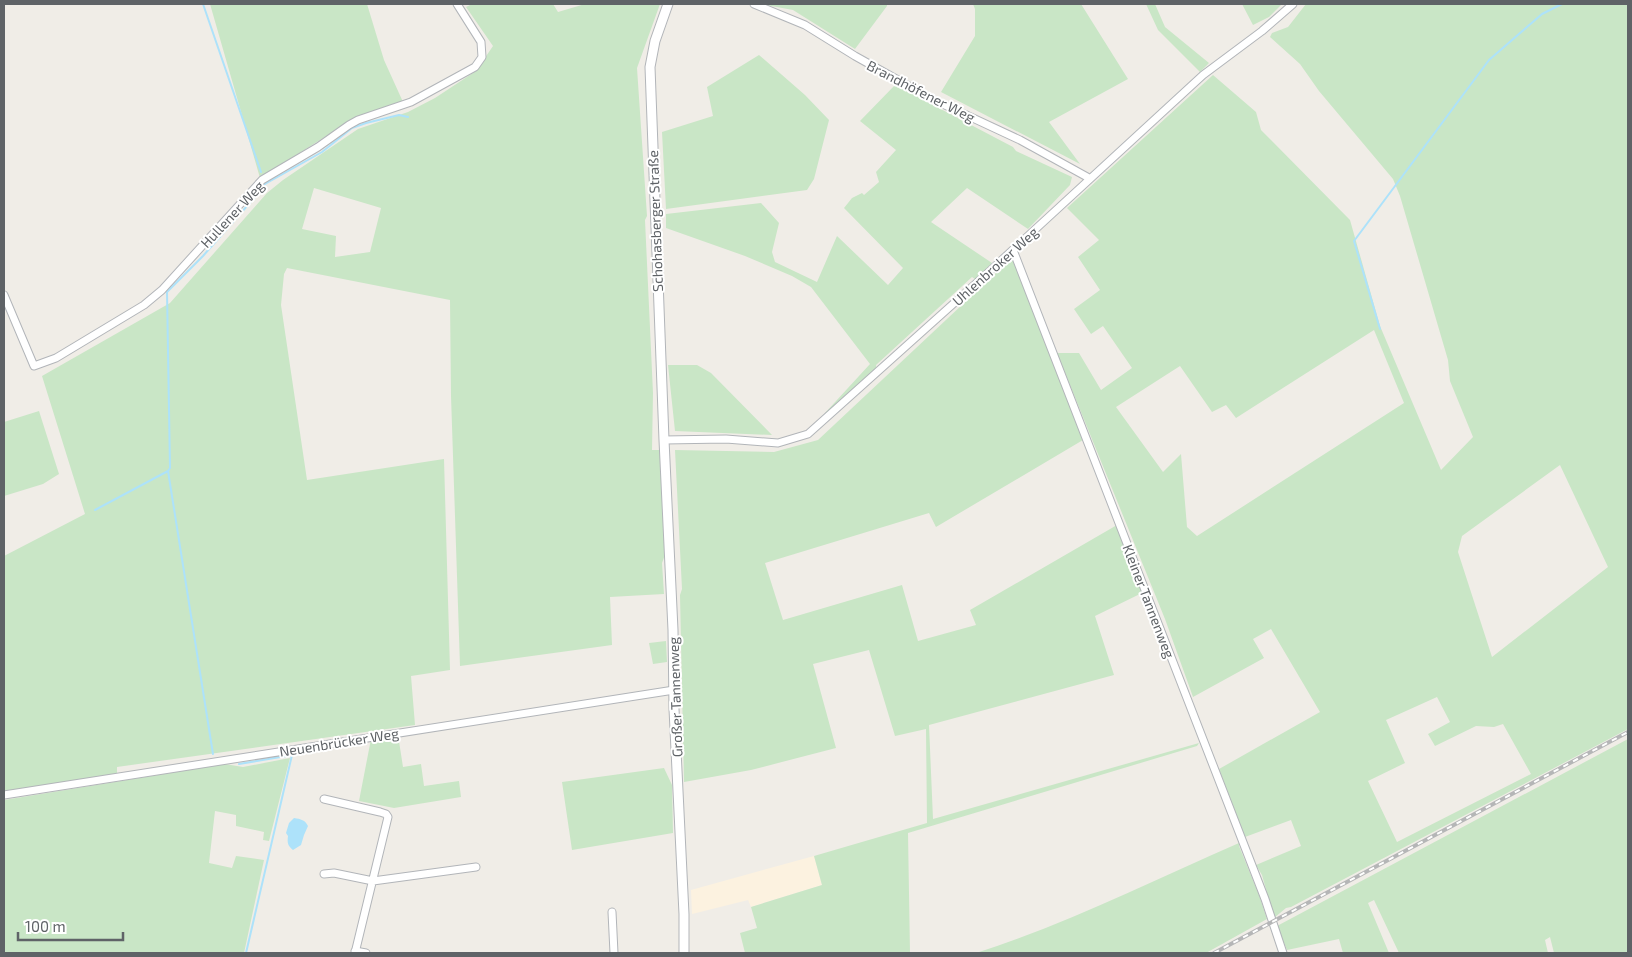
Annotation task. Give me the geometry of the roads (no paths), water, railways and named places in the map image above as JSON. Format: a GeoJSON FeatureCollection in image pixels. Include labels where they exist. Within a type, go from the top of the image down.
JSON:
{"type":"FeatureCollection","features":[{"type":"Feature","properties":{"kind":"street","name":"Hullener Weg"},"geometry":{"type":"LineString","coordinates":[[4,295],[34,366],[56,358],[144,305],[162,290],[262,180],[318,147],[358,120],[412,102],[475,67],[482,57],[481,42],[457,4]]}},
{"type":"Feature","properties":{"kind":"street","name":"Schohasberger Straße"},"geometry":{"type":"LineString","coordinates":[[664,440],[650,67],[655,41],[668,4]]}},
{"type":"Feature","properties":{"kind":"street","name":"Brandhöfener Weg"},"geometry":{"type":"LineString","coordinates":[[754,4],[805,25],[855,56],[932,99],[1020,140],[1089,178]]}},
{"type":"Feature","properties":{"kind":"street","name":"Uhlenbroker Weg"},"geometry":{"type":"LineString","coordinates":[[664,440],[726,439],[778,443],[808,434],[1013,250],[1203,75],[1262,31],[1292,4]]}},
{"type":"Feature","properties":{"kind":"street","name":"Kleiner Tannenweg"},"geometry":{"type":"LineString","coordinates":[[1013,250],[1265,899],[1284,953]]}},
{"type":"Feature","properties":{"kind":"street","name":"Großer Tannenweg"},"geometry":{"type":"LineString","coordinates":[[664,440],[673,630],[684,953]]}},
{"type":"Feature","properties":{"kind":"street","name":"Neuenbrücker Weg"},"geometry":{"type":"LineString","coordinates":[[4,795],[674,690]]}},
{"type":"Feature","properties":{"kind":"street"},"geometry":{"type":"LineString","coordinates":[[324,799],[380,812],[388,817],[355,952],[366,953]]}},
{"type":"Feature","properties":{"kind":"street"},"geometry":{"type":"LineString","coordinates":[[324,874],[334,873],[373,881],[476,867]]}},
{"type":"Feature","properties":{"kind":"street"},"geometry":{"type":"LineString","coordinates":[[612,912],[614,953]]}},
{"type":"Feature","properties":{"kind":"water"},"geometry":{"type":"Polygon","coordinates":[[[294,818],[303,820],[308,826],[301,845],[293,850],[288,844],[286,833],[289,823],[294,818]]]}},
{"type":"Feature","properties":{"kind":"waterway"},"geometry":{"type":"LineString","coordinates":[[203,4],[261,172]]}},
{"type":"Feature","properties":{"kind":"waterway"},"geometry":{"type":"LineString","coordinates":[[1380,329],[1354,241],[1489,60],[1542,14],[1562,4]]}},
{"type":"Feature","properties":{"kind":"waterway"},"geometry":{"type":"LineString","coordinates":[[260,191],[265,184],[322,152],[352,128],[399,115],[408,117]]}},
{"type":"Feature","properties":{"kind":"waterway"},"geometry":{"type":"LineString","coordinates":[[95,510],[168,471],[170,468],[167,292],[203,256],[255,197]]}},
{"type":"Feature","properties":{"kind":"waterway"},"geometry":{"type":"LineString","coordinates":[[168,471],[213,754]]}},
{"type":"Feature","properties":{"kind":"waterway"},"geometry":{"type":"LineString","coordinates":[[239,764],[292,755],[246,953]]}},
{"type":"Feature","properties":{"kind":"railway"},"geometry":{"type":"LineString","coordinates":[[1214,953],[1628,732]]}}]}
